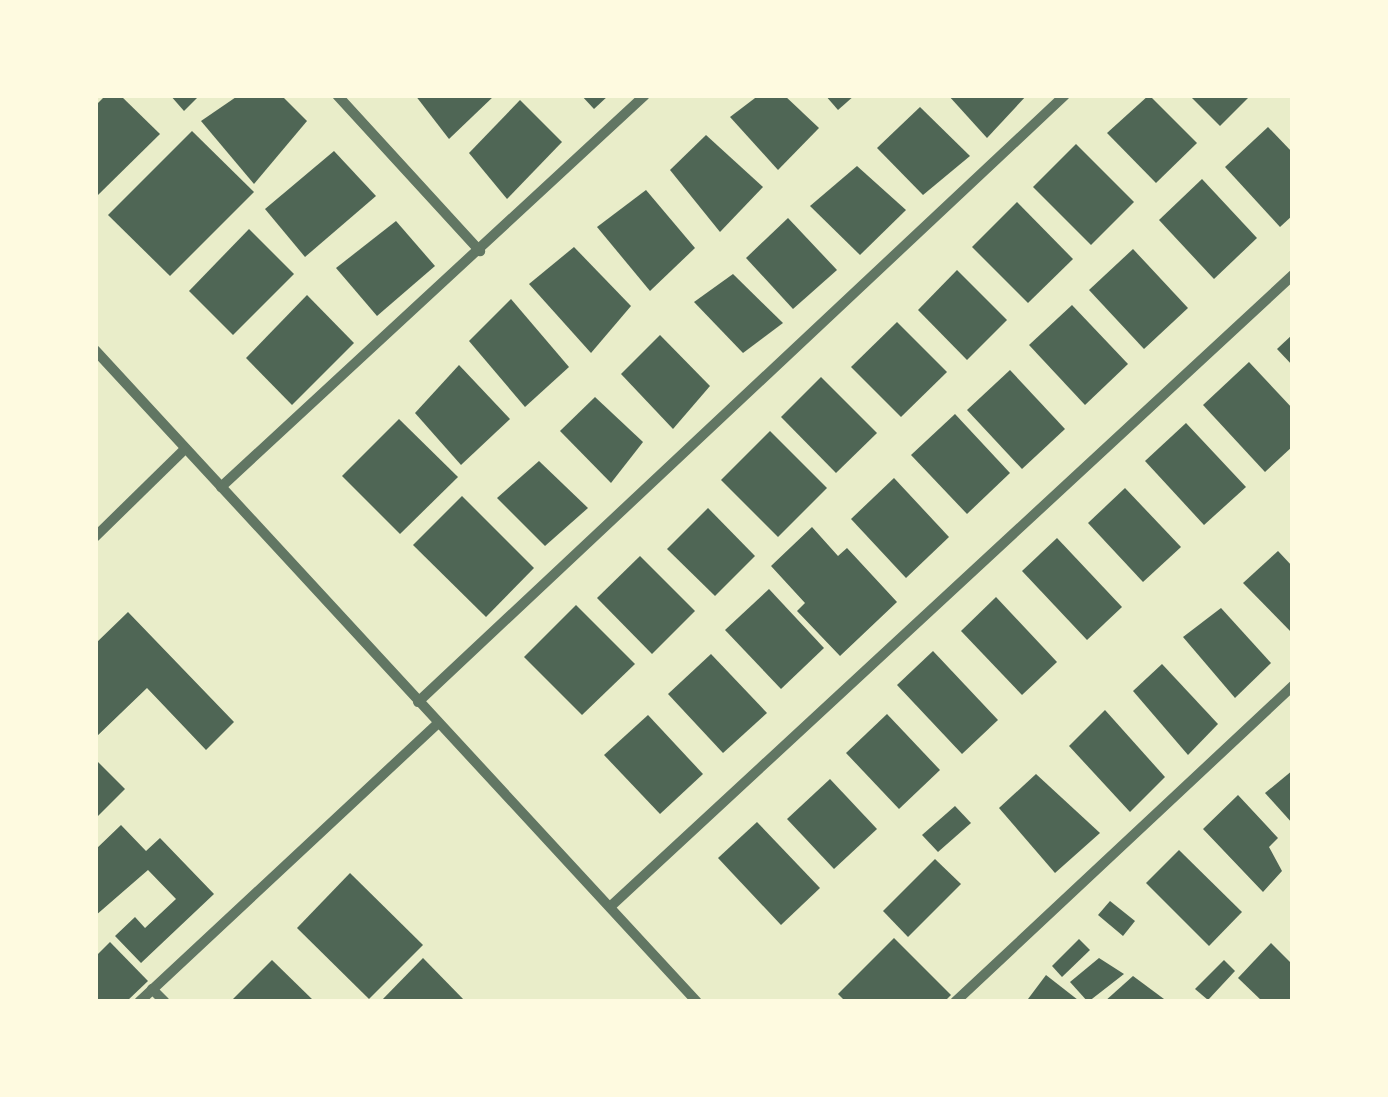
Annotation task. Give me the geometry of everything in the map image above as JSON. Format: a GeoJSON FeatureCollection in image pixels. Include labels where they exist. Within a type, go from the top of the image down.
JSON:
{"type":"FeatureCollection","features":[{"type":"Feature","properties":{"kind":"street"},"geometry":{"type":"LineString","coordinates":[[337,95],[480,251]]}},
{"type":"Feature","properties":{"kind":"street"},"geometry":{"type":"LineString","coordinates":[[221,487],[645,95]]}},
{"type":"Feature","properties":{"kind":"street"},"geometry":{"type":"LineString","coordinates":[[418,702],[1065,95]]}},
{"type":"Feature","properties":{"kind":"street"},"geometry":{"type":"LineString","coordinates":[[611,906],[1293,275]]}},
{"type":"Feature","properties":{"kind":"street"},"geometry":{"type":"LineString","coordinates":[[95,350],[697,1002]]}},
{"type":"Feature","properties":{"kind":"street"},"geometry":{"type":"LineString","coordinates":[[95,537],[185,449]]}},
{"type":"Feature","properties":{"kind":"street"},"geometry":{"type":"LineString","coordinates":[[955,1002],[1293,686]]}},
{"type":"Feature","properties":{"kind":"street"},"geometry":{"type":"LineString","coordinates":[[139,1002],[438,723]]}},
{"type":"Feature","properties":{"kind":"street"},"geometry":{"type":"LineString","coordinates":[[152,989],[164,1002]]}},
{"type":"Feature","properties":{"kind":"building"},"geometry":{"type":"Polygon","coordinates":[[[106,95],[120,95],[160,134],[98,195],[95,106],[106,95]]]}},
{"type":"Feature","properties":{"kind":"building"},"geometry":{"type":"Polygon","coordinates":[[[170,95],[200,95],[184,111],[170,95]]]}},
{"type":"Feature","properties":{"kind":"building"},"geometry":{"type":"Polygon","coordinates":[[[239,95],[281,95],[307,121],[254,184],[201,121],[239,95]]]}},
{"type":"Feature","properties":{"kind":"building"},"geometry":{"type":"Polygon","coordinates":[[[415,95],[495,95],[449,139],[415,95]]]}},
{"type":"Feature","properties":{"kind":"building"},"geometry":{"type":"Polygon","coordinates":[[[581,95],[609,95],[594,109],[581,95]]]}},
{"type":"Feature","properties":{"kind":"building"},"geometry":{"type":"Polygon","coordinates":[[[759,95],[784,95],[819,128],[778,170],[730,117],[759,95]]]}},
{"type":"Feature","properties":{"kind":"building"},"geometry":{"type":"Polygon","coordinates":[[[825,95],[855,95],[838,110],[825,95]]]}},
{"type":"Feature","properties":{"kind":"building"},"geometry":{"type":"Polygon","coordinates":[[[948,95],[1027,95],[987,138],[948,95]]]}},
{"type":"Feature","properties":{"kind":"building"},"geometry":{"type":"Polygon","coordinates":[[[1149,95],[1197,143],[1156,183],[1107,133],[1149,95]]]}},
{"type":"Feature","properties":{"kind":"building"},"geometry":{"type":"Polygon","coordinates":[[[1189,95],[1251,95],[1220,126],[1189,95]]]}},
{"type":"Feature","properties":{"kind":"building"},"geometry":{"type":"Polygon","coordinates":[[[520,100],[562,142],[507,199],[469,153],[520,100]]]}},
{"type":"Feature","properties":{"kind":"building"},"geometry":{"type":"Polygon","coordinates":[[[920,107],[970,156],[923,195],[877,148],[920,107]]]}},
{"type":"Feature","properties":{"kind":"building"},"geometry":{"type":"Polygon","coordinates":[[[1268,127],[1293,153],[1293,215],[1280,227],[1225,167],[1268,127]]]}},
{"type":"Feature","properties":{"kind":"building"},"geometry":{"type":"Polygon","coordinates":[[[192,131],[254,192],[170,276],[108,215],[192,131]]]}},
{"type":"Feature","properties":{"kind":"building"},"geometry":{"type":"Polygon","coordinates":[[[706,135],[763,187],[720,232],[670,170],[706,135]]]}},
{"type":"Feature","properties":{"kind":"building"},"geometry":{"type":"Polygon","coordinates":[[[1076,144],[1134,202],[1091,245],[1033,187],[1076,144]]]}},
{"type":"Feature","properties":{"kind":"building"},"geometry":{"type":"Polygon","coordinates":[[[334,151],[376,196],[305,257],[265,209],[334,151]]]}},
{"type":"Feature","properties":{"kind":"building"},"geometry":{"type":"Polygon","coordinates":[[[857,166],[906,210],[860,255],[810,206],[857,166]]]}},
{"type":"Feature","properties":{"kind":"building"},"geometry":{"type":"Polygon","coordinates":[[[1202,179],[1257,238],[1214,279],[1159,220],[1202,179]]]}},
{"type":"Feature","properties":{"kind":"building"},"geometry":{"type":"Polygon","coordinates":[[[646,190],[695,248],[650,291],[597,227],[646,190]]]}},
{"type":"Feature","properties":{"kind":"building"},"geometry":{"type":"Polygon","coordinates":[[[1017,202],[1073,259],[1028,303],[972,247],[1017,202]]]}},
{"type":"Feature","properties":{"kind":"building"},"geometry":{"type":"Polygon","coordinates":[[[788,218],[837,270],[793,309],[746,258],[788,218]]]}},
{"type":"Feature","properties":{"kind":"building"},"geometry":{"type":"Polygon","coordinates":[[[396,221],[435,266],[377,316],[336,268],[396,221]]]}},
{"type":"Feature","properties":{"kind":"building"},"geometry":{"type":"Polygon","coordinates":[[[249,229],[294,274],[233,335],[189,291],[249,229]]]}},
{"type":"Feature","properties":{"kind":"building"},"geometry":{"type":"Polygon","coordinates":[[[574,247],[631,306],[591,353],[529,284],[574,247]]]}},
{"type":"Feature","properties":{"kind":"building"},"geometry":{"type":"Polygon","coordinates":[[[1133,249],[1188,308],[1144,349],[1089,290],[1133,249]]]}},
{"type":"Feature","properties":{"kind":"building"},"geometry":{"type":"Polygon","coordinates":[[[957,270],[1007,320],[967,360],[918,310],[957,270]]]}},
{"type":"Feature","properties":{"kind":"building"},"geometry":{"type":"Polygon","coordinates":[[[733,274],[783,323],[743,353],[694,302],[733,274]]]}},
{"type":"Feature","properties":{"kind":"building"},"geometry":{"type":"Polygon","coordinates":[[[307,295],[354,343],[292,405],[246,358],[307,295]]]}},
{"type":"Feature","properties":{"kind":"building"},"geometry":{"type":"Polygon","coordinates":[[[511,299],[569,367],[525,407],[469,341],[511,299]]]}},
{"type":"Feature","properties":{"kind":"building"},"geometry":{"type":"Polygon","coordinates":[[[1072,305],[1128,364],[1085,405],[1029,345],[1072,305]]]}},
{"type":"Feature","properties":{"kind":"building"},"geometry":{"type":"Polygon","coordinates":[[[897,322],[947,372],[901,417],[851,367],[897,322]]]}},
{"type":"Feature","properties":{"kind":"building"},"geometry":{"type":"Polygon","coordinates":[[[1293,334],[1293,366],[1277,349],[1293,334]]]}},
{"type":"Feature","properties":{"kind":"building"},"geometry":{"type":"Polygon","coordinates":[[[660,335],[710,386],[673,429],[621,374],[660,335]]]}},
{"type":"Feature","properties":{"kind":"building"},"geometry":{"type":"Polygon","coordinates":[[[1249,362],[1293,409],[1293,446],[1265,472],[1203,405],[1249,362]]]}},
{"type":"Feature","properties":{"kind":"building"},"geometry":{"type":"Polygon","coordinates":[[[459,365],[510,419],[461,465],[415,413],[459,365]]]}},
{"type":"Feature","properties":{"kind":"building"},"geometry":{"type":"Polygon","coordinates":[[[1010,370],[1065,429],[1022,469],[967,410],[1010,370]]]}},
{"type":"Feature","properties":{"kind":"building"},"geometry":{"type":"Polygon","coordinates":[[[821,377],[877,433],[836,473],[781,417],[821,377]]]}},
{"type":"Feature","properties":{"kind":"building"},"geometry":{"type":"Polygon","coordinates":[[[595,397],[643,442],[611,483],[560,431],[595,397]]]}},
{"type":"Feature","properties":{"kind":"building"},"geometry":{"type":"Polygon","coordinates":[[[955,414],[1010,473],[967,514],[911,455],[955,414]]]}},
{"type":"Feature","properties":{"kind":"building"},"geometry":{"type":"Polygon","coordinates":[[[399,419],[458,477],[400,534],[342,476],[399,419]]]}},
{"type":"Feature","properties":{"kind":"building"},"geometry":{"type":"Polygon","coordinates":[[[1186,423],[1246,487],[1204,525],[1145,461],[1186,423]]]}},
{"type":"Feature","properties":{"kind":"building"},"geometry":{"type":"Polygon","coordinates":[[[770,431],[827,488],[778,537],[721,480],[770,431]]]}},
{"type":"Feature","properties":{"kind":"building"},"geometry":{"type":"Polygon","coordinates":[[[539,461],[588,508],[545,546],[497,498],[539,461]]]}},
{"type":"Feature","properties":{"kind":"building"},"geometry":{"type":"Polygon","coordinates":[[[894,478],[949,537],[906,578],[851,519],[894,478]]]}},
{"type":"Feature","properties":{"kind":"building"},"geometry":{"type":"Polygon","coordinates":[[[1125,488],[1181,547],[1143,582],[1088,523],[1125,488]]]}},
{"type":"Feature","properties":{"kind":"building"},"geometry":{"type":"Polygon","coordinates":[[[462,496],[534,568],[486,617],[413,545],[462,496]]]}},
{"type":"Feature","properties":{"kind":"building"},"geometry":{"type":"Polygon","coordinates":[[[708,508],[755,556],[715,596],[667,549],[708,508]]]}},
{"type":"Feature","properties":{"kind":"building"},"geometry":{"type":"Polygon","coordinates":[[[812,527],[838,556],[847,548],[897,602],[840,656],[797,611],[805,603],[771,566],[812,527]]]}},
{"type":"Feature","properties":{"kind":"building"},"geometry":{"type":"Polygon","coordinates":[[[1057,538],[1122,607],[1087,640],[1022,571],[1057,538]]]}},
{"type":"Feature","properties":{"kind":"building"},"geometry":{"type":"Polygon","coordinates":[[[1278,551],[1293,567],[1293,634],[1243,583],[1278,551]]]}},
{"type":"Feature","properties":{"kind":"building"},"geometry":{"type":"Polygon","coordinates":[[[640,556],[695,611],[652,654],[597,598],[640,556]]]}},
{"type":"Feature","properties":{"kind":"building"},"geometry":{"type":"Polygon","coordinates":[[[769,589],[824,648],[781,689],[725,630],[769,589]]]}},
{"type":"Feature","properties":{"kind":"building"},"geometry":{"type":"Polygon","coordinates":[[[996,597],[1057,662],[1022,695],[961,631],[996,597]]]}},
{"type":"Feature","properties":{"kind":"building"},"geometry":{"type":"Polygon","coordinates":[[[576,605],[635,664],[582,715],[524,657],[576,605]]]}},
{"type":"Feature","properties":{"kind":"building"},"geometry":{"type":"Polygon","coordinates":[[[1221,608],[1271,663],[1235,698],[1183,637],[1221,608]]]}},
{"type":"Feature","properties":{"kind":"building"},"geometry":{"type":"Polygon","coordinates":[[[128,612],[234,722],[206,750],[147,688],[95,738],[95,644],[128,612]]]}},
{"type":"Feature","properties":{"kind":"building"},"geometry":{"type":"Polygon","coordinates":[[[933,651],[998,720],[962,754],[897,685],[933,651]]]}},
{"type":"Feature","properties":{"kind":"building"},"geometry":{"type":"Polygon","coordinates":[[[711,654],[767,713],[723,753],[668,694],[711,654]]]}},
{"type":"Feature","properties":{"kind":"building"},"geometry":{"type":"Polygon","coordinates":[[[1162,664],[1218,724],[1188,755],[1133,691],[1162,664]]]}},
{"type":"Feature","properties":{"kind":"building"},"geometry":{"type":"Polygon","coordinates":[[[1105,710],[1165,777],[1130,812],[1069,746],[1105,710]]]}},
{"type":"Feature","properties":{"kind":"building"},"geometry":{"type":"Polygon","coordinates":[[[887,714],[940,770],[899,809],[846,753],[887,714]]]}},
{"type":"Feature","properties":{"kind":"building"},"geometry":{"type":"Polygon","coordinates":[[[648,715],[703,774],[660,814],[604,755],[648,715]]]}},
{"type":"Feature","properties":{"kind":"building"},"geometry":{"type":"Polygon","coordinates":[[[95,759],[125,789],[95,819],[95,759]]]}},
{"type":"Feature","properties":{"kind":"building"},"geometry":{"type":"Polygon","coordinates":[[[1293,770],[1293,824],[1265,793],[1293,770]]]}},
{"type":"Feature","properties":{"kind":"building"},"geometry":{"type":"Polygon","coordinates":[[[1036,774],[1100,833],[1055,873],[999,808],[1036,774]]]}},
{"type":"Feature","properties":{"kind":"building"},"geometry":{"type":"Polygon","coordinates":[[[830,779],[877,829],[834,869],[787,819],[830,779]]]}},
{"type":"Feature","properties":{"kind":"building"},"geometry":{"type":"Polygon","coordinates":[[[1238,795],[1278,838],[1269,847],[1282,871],[1263,892],[1203,829],[1238,795]]]}},
{"type":"Feature","properties":{"kind":"building"},"geometry":{"type":"Polygon","coordinates":[[[955,806],[971,823],[938,852],[922,835],[955,806]]]}},
{"type":"Feature","properties":{"kind":"building"},"geometry":{"type":"Polygon","coordinates":[[[757,822],[820,888],[781,925],[718,858],[757,822]]]}},
{"type":"Feature","properties":{"kind":"building"},"geometry":{"type":"Polygon","coordinates":[[[121,825],[146,851],[160,838],[214,894],[141,963],[115,936],[135,917],[145,928],[176,899],[148,870],[95,916],[95,850],[121,825]]]}},
{"type":"Feature","properties":{"kind":"building"},"geometry":{"type":"Polygon","coordinates":[[[1179,850],[1242,912],[1209,946],[1146,883],[1179,850]]]}},
{"type":"Feature","properties":{"kind":"building"},"geometry":{"type":"Polygon","coordinates":[[[935,859],[961,884],[908,937],[883,911],[935,859]]]}},
{"type":"Feature","properties":{"kind":"building"},"geometry":{"type":"Polygon","coordinates":[[[350,873],[423,945],[369,999],[297,928],[350,873]]]}},
{"type":"Feature","properties":{"kind":"building"},"geometry":{"type":"Polygon","coordinates":[[[1110,901],[1135,921],[1123,936],[1098,915],[1110,901]]]}},
{"type":"Feature","properties":{"kind":"building"},"geometry":{"type":"Polygon","coordinates":[[[894,938],[951,995],[944,1002],[846,1002],[838,994],[894,938]]]}},
{"type":"Feature","properties":{"kind":"building"},"geometry":{"type":"Polygon","coordinates":[[[1079,939],[1090,950],[1062,977],[1052,966],[1079,939]]]}},
{"type":"Feature","properties":{"kind":"building"},"geometry":{"type":"Polygon","coordinates":[[[110,942],[148,981],[126,1002],[95,1002],[95,957],[110,942]]]}},
{"type":"Feature","properties":{"kind":"building"},"geometry":{"type":"Polygon","coordinates":[[[1271,943],[1293,965],[1293,1002],[1263,1002],[1238,978],[1271,943]]]}},
{"type":"Feature","properties":{"kind":"building"},"geometry":{"type":"Polygon","coordinates":[[[423,958],[466,1002],[380,1002],[423,958]]]}},
{"type":"Feature","properties":{"kind":"building"},"geometry":{"type":"Polygon","coordinates":[[[1099,958],[1124,974],[1088,1002],[1070,982],[1099,958]]]}},
{"type":"Feature","properties":{"kind":"building"},"geometry":{"type":"Polygon","coordinates":[[[272,960],[315,1002],[230,1002],[272,960]]]}},
{"type":"Feature","properties":{"kind":"building"},"geometry":{"type":"Polygon","coordinates":[[[1224,960],[1235,971],[1208,1000],[1195,989],[1224,960]]]}},
{"type":"Feature","properties":{"kind":"building"},"geometry":{"type":"Polygon","coordinates":[[[1046,975],[1078,1000],[1028,999],[1046,975]]]}},
{"type":"Feature","properties":{"kind":"building"},"geometry":{"type":"Polygon","coordinates":[[[1133,976],[1164,999],[1104,1002],[1133,976]]]}}]}
